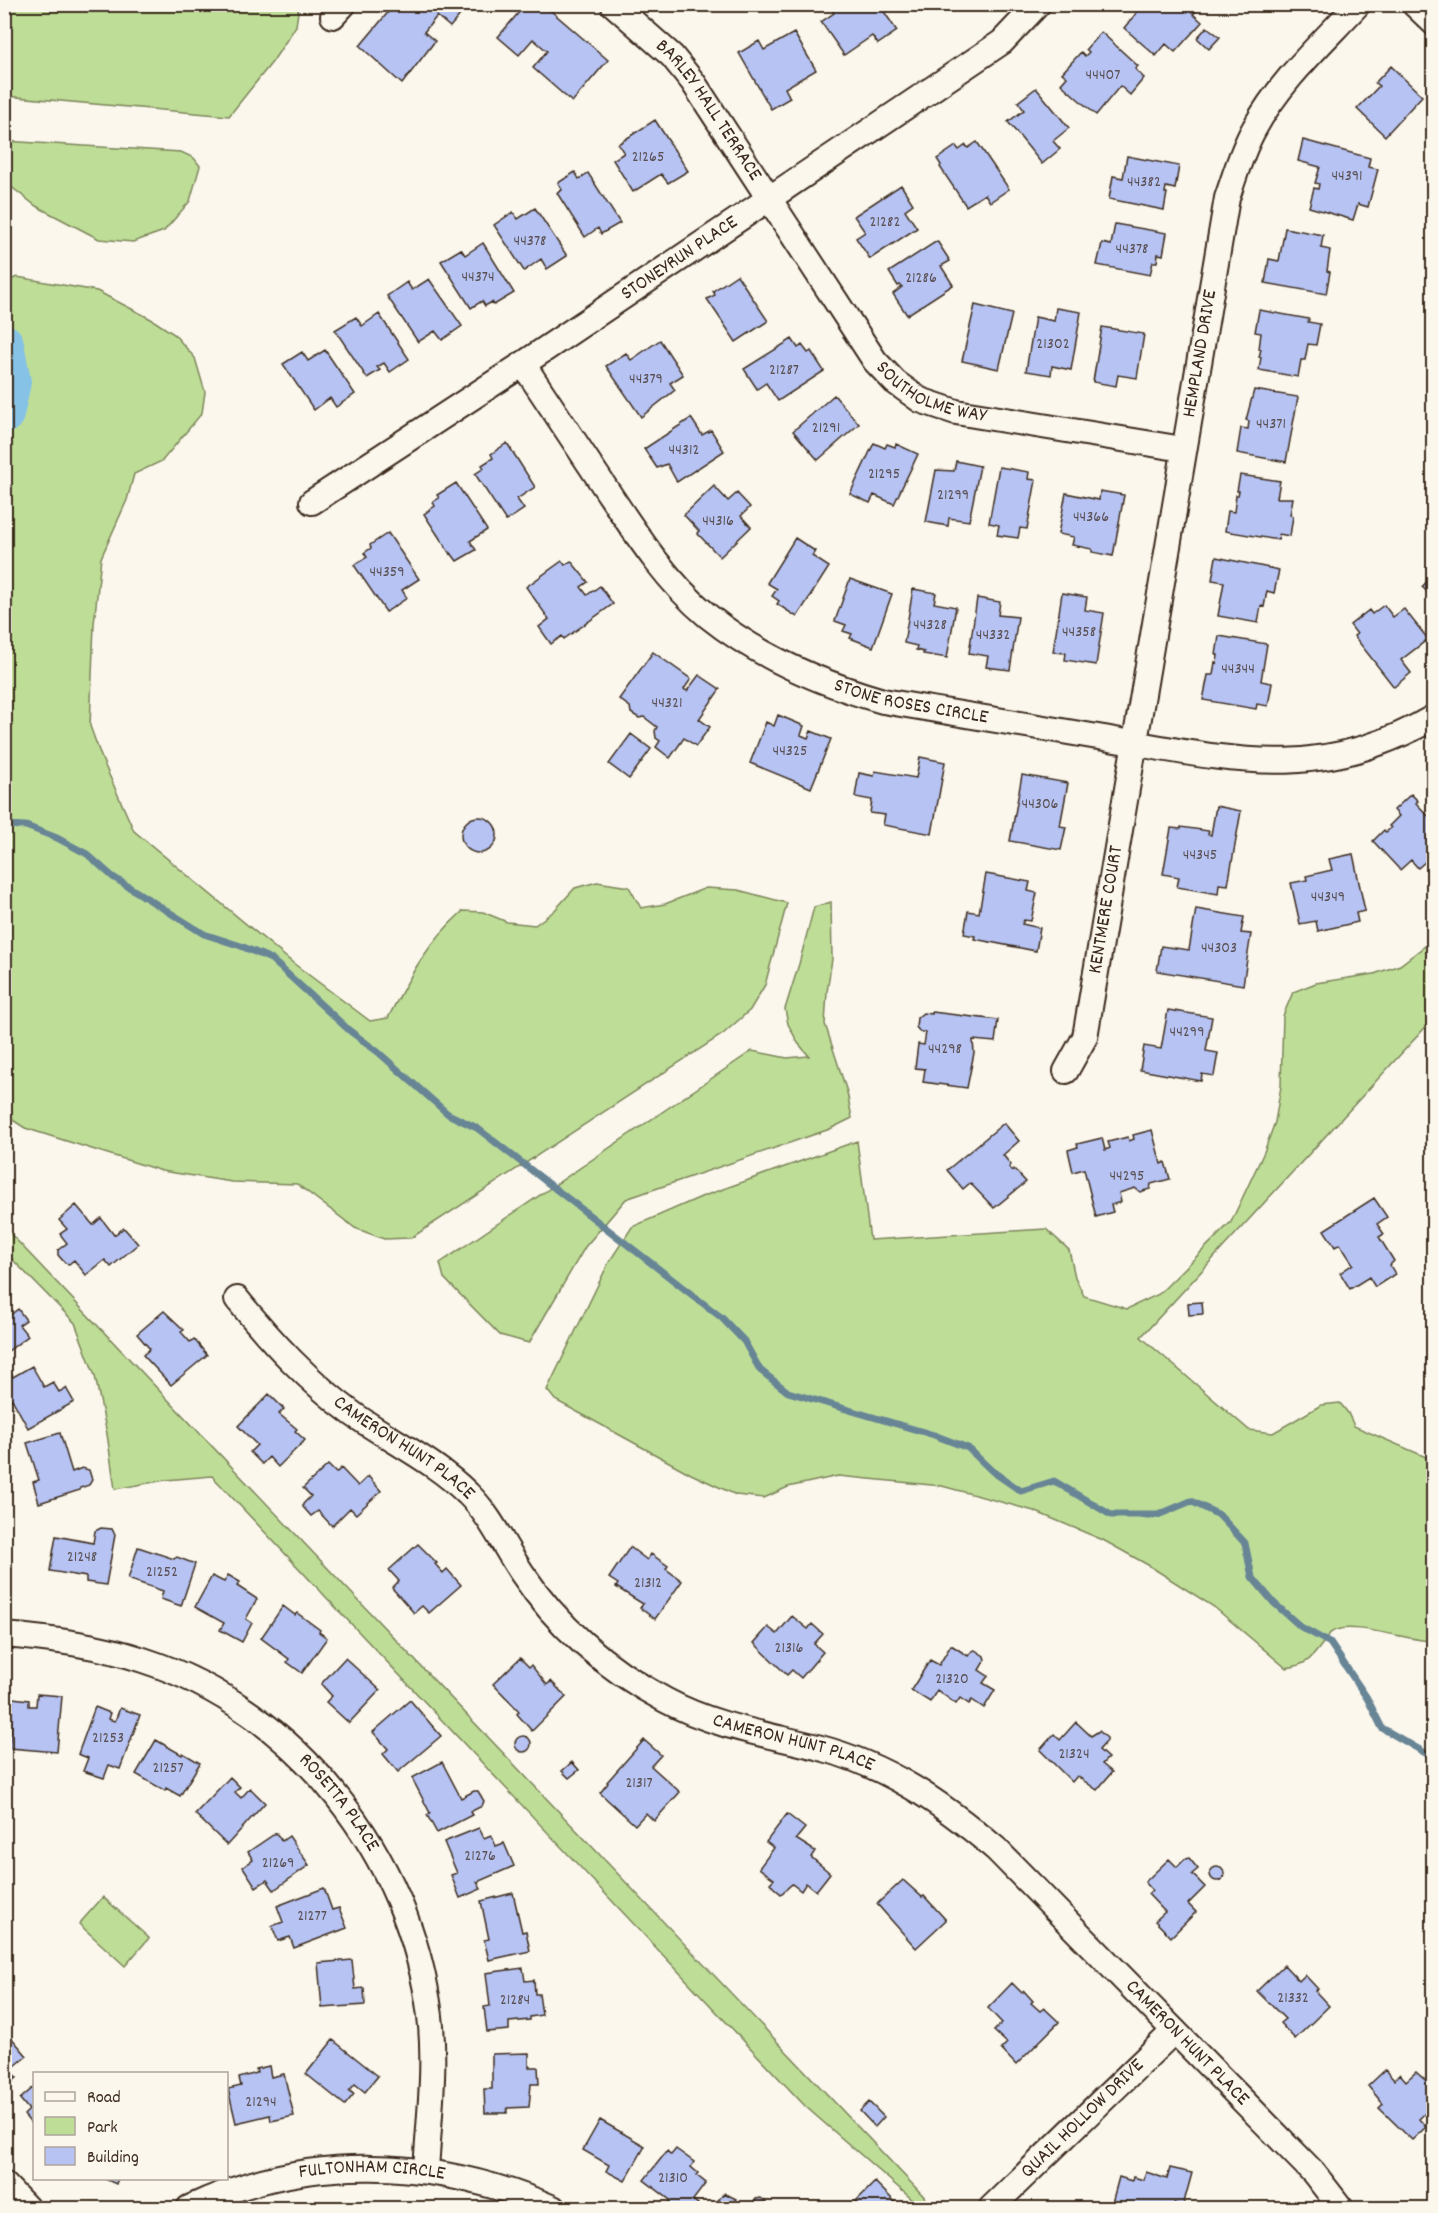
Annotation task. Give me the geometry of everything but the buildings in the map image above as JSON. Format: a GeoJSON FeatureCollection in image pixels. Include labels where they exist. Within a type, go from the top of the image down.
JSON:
{"type":"FeatureCollection","features":[{"type":"Feature","properties":{"kind":"street","name":"BARLEY HALL TERRACE"},"geometry":{"type":"LineString","coordinates":[[613,4],[679,64],[769,198]]}},
{"type":"Feature","properties":{"kind":"street","name":"STONEYRUN PLACE"},"geometry":{"type":"LineString","coordinates":[[312,502],[523,364],[1002,42],[1038,4]]}},
{"type":"Feature","properties":{"kind":"street","name":"HEMPLAND DRIVE"},"geometry":{"type":"LineString","coordinates":[[1136,744],[1227,198],[1253,130],[1280,88],[1358,4]]}},
{"type":"Feature","properties":{"kind":"street"},"geometry":{"type":"LineString","coordinates":[[1414,4],[1434,23]]}},
{"type":"Feature","properties":{"kind":"street","name":"SOUTHOLME WAY"},"geometry":{"type":"LineString","coordinates":[[769,198],[874,362],[895,382],[920,400],[956,412],[1184,449]]}},
{"type":"Feature","properties":{"kind":"street","name":"STONE ROSES CIRCLE"},"geometry":{"type":"LineString","coordinates":[[523,364],[645,547],[677,586],[708,616],[744,641],[775,660],[814,678],[882,701],[1237,760],[1296,761],[1331,758],[1396,738],[1434,717]]}},
{"type":"Feature","properties":{"kind":"street","name":"KENTMERE COURT"},"geometry":{"type":"LineString","coordinates":[[1066,1071],[1085,1037],[1136,744]]}},
{"type":"Feature","properties":{"kind":"street","name":"CAMERON HUNT PLACE"},"geometry":{"type":"LineString","coordinates":[[237,1299],[272,1342],[312,1381],[354,1414],[447,1474],[470,1495],[492,1523],[523,1574],[543,1600],[586,1646],[625,1676],[667,1701],[711,1720],[819,1748],[867,1765],[912,1787],[956,1815],[996,1849],[1313,2172],[1341,2208]]}},
{"type":"Feature","properties":{"kind":"street","name":"ROSETTA PLACE"},"geometry":{"type":"LineString","coordinates":[[4,1635],[69,1642],[107,1649],[144,1660],[198,1684],[232,1703],[279,1737],[310,1764],[336,1794],[378,1856],[402,1907],[419,1961],[430,2016],[433,2073],[426,2170]]}},
{"type":"Feature","properties":{"kind":"street","name":"QUAIL HOLLOW DRIVE"},"geometry":{"type":"LineString","coordinates":[[991,2208],[1174,2031]]}},
{"type":"Feature","properties":{"kind":"street","name":"FULTONHAM CIRCLE"},"geometry":{"type":"LineString","coordinates":[[189,2208],[228,2193],[304,2173],[360,2168],[426,2170],[492,2185],[553,2208]]}},
{"type":"Feature","properties":{"kind":"street"},"geometry":{"type":"LineString","coordinates":[[4,2184],[27,2208]]}},
{"type":"Feature","properties":{"kind":"green space"},"geometry":{"type":"Polygon","coordinates":[[[11,4],[299,5],[296,26],[273,61],[229,116],[5,96],[5,55],[11,4]]]}},
{"type":"Feature","properties":{"kind":"green space"},"geometry":{"type":"Polygon","coordinates":[[[4,141],[181,152],[194,158],[200,166],[190,201],[164,231],[133,242],[99,239],[36,206],[5,182],[4,141]]]}},
{"type":"Feature","properties":{"kind":"green space"},"geometry":{"type":"Polygon","coordinates":[[[17,277],[97,291],[151,319],[174,334],[195,358],[205,392],[202,413],[162,461],[134,474],[127,500],[101,558],[94,624],[90,726],[134,831],[293,963],[370,1021],[388,1018],[429,948],[463,911],[483,912],[507,922],[535,925],[554,911],[575,888],[597,882],[629,887],[641,908],[665,904],[706,888],[738,890],[787,903],[765,985],[750,1010],[723,1034],[411,1238],[384,1239],[355,1228],[297,1184],[232,1182],[162,1171],[25,1128],[5,1115],[4,283],[17,277]]]}},
{"type":"Feature","properties":{"kind":"green space"},"geometry":{"type":"Polygon","coordinates":[[[831,902],[832,959],[825,1024],[847,1092],[852,1118],[830,1129],[626,1199],[585,1247],[529,1343],[500,1335],[444,1278],[440,1263],[752,1051],[787,1058],[809,1056],[798,1043],[788,1024],[785,1009],[814,907],[831,902]]]}},
{"type":"Feature","properties":{"kind":"green space"},"geometry":{"type":"Polygon","coordinates":[[[1433,940],[1433,1019],[1141,1337],[1249,1430],[1273,1433],[1321,1405],[1340,1403],[1354,1426],[1433,1460],[1429,1520],[1434,1527],[1433,1641],[1352,1628],[1340,1629],[1329,1634],[1308,1660],[1286,1668],[1214,1607],[1148,1565],[1103,1540],[1034,1511],[942,1486],[838,1476],[788,1487],[764,1498],[736,1495],[691,1474],[555,1400],[547,1390],[609,1262],[632,1227],[701,1197],[857,1141],[870,1240],[1046,1229],[1069,1250],[1075,1277],[1084,1296],[1127,1309],[1159,1294],[1231,1222],[1264,1152],[1275,1122],[1281,1086],[1283,1016],[1293,992],[1316,983],[1374,974],[1400,965],[1433,940]]]}},
{"type":"Feature","properties":{"kind":"green space"},"geometry":{"type":"Polygon","coordinates":[[[5,1228],[933,2208],[922,2208],[806,2107],[212,1476],[166,1480],[115,1489],[95,1376],[75,1323],[5,1252],[5,1228]]]}},
{"type":"Feature","properties":{"kind":"green space"},"geometry":{"type":"Polygon","coordinates":[[[103,1897],[149,1938],[125,1966],[79,1924],[103,1897]]]}},
{"type":"Feature","properties":{"kind":"waterway"},"geometry":{"type":"LineString","coordinates":[[4,344],[11,382],[4,414]]}},
{"type":"Feature","properties":{"kind":"waterway"},"geometry":{"type":"LineString","coordinates":[[4,825],[26,826],[57,838],[87,854],[113,877],[204,934],[271,959],[350,1031],[378,1052],[448,1114],[477,1128],[722,1318],[744,1341],[760,1370],[788,1392],[934,1435],[968,1448],[992,1471],[1021,1491],[1054,1481],[1111,1515],[1158,1515],[1191,1501],[1219,1515],[1245,1543],[1252,1577],[1274,1603],[1301,1627],[1330,1643],[1367,1698],[1382,1728],[1434,1758]]}}]}
